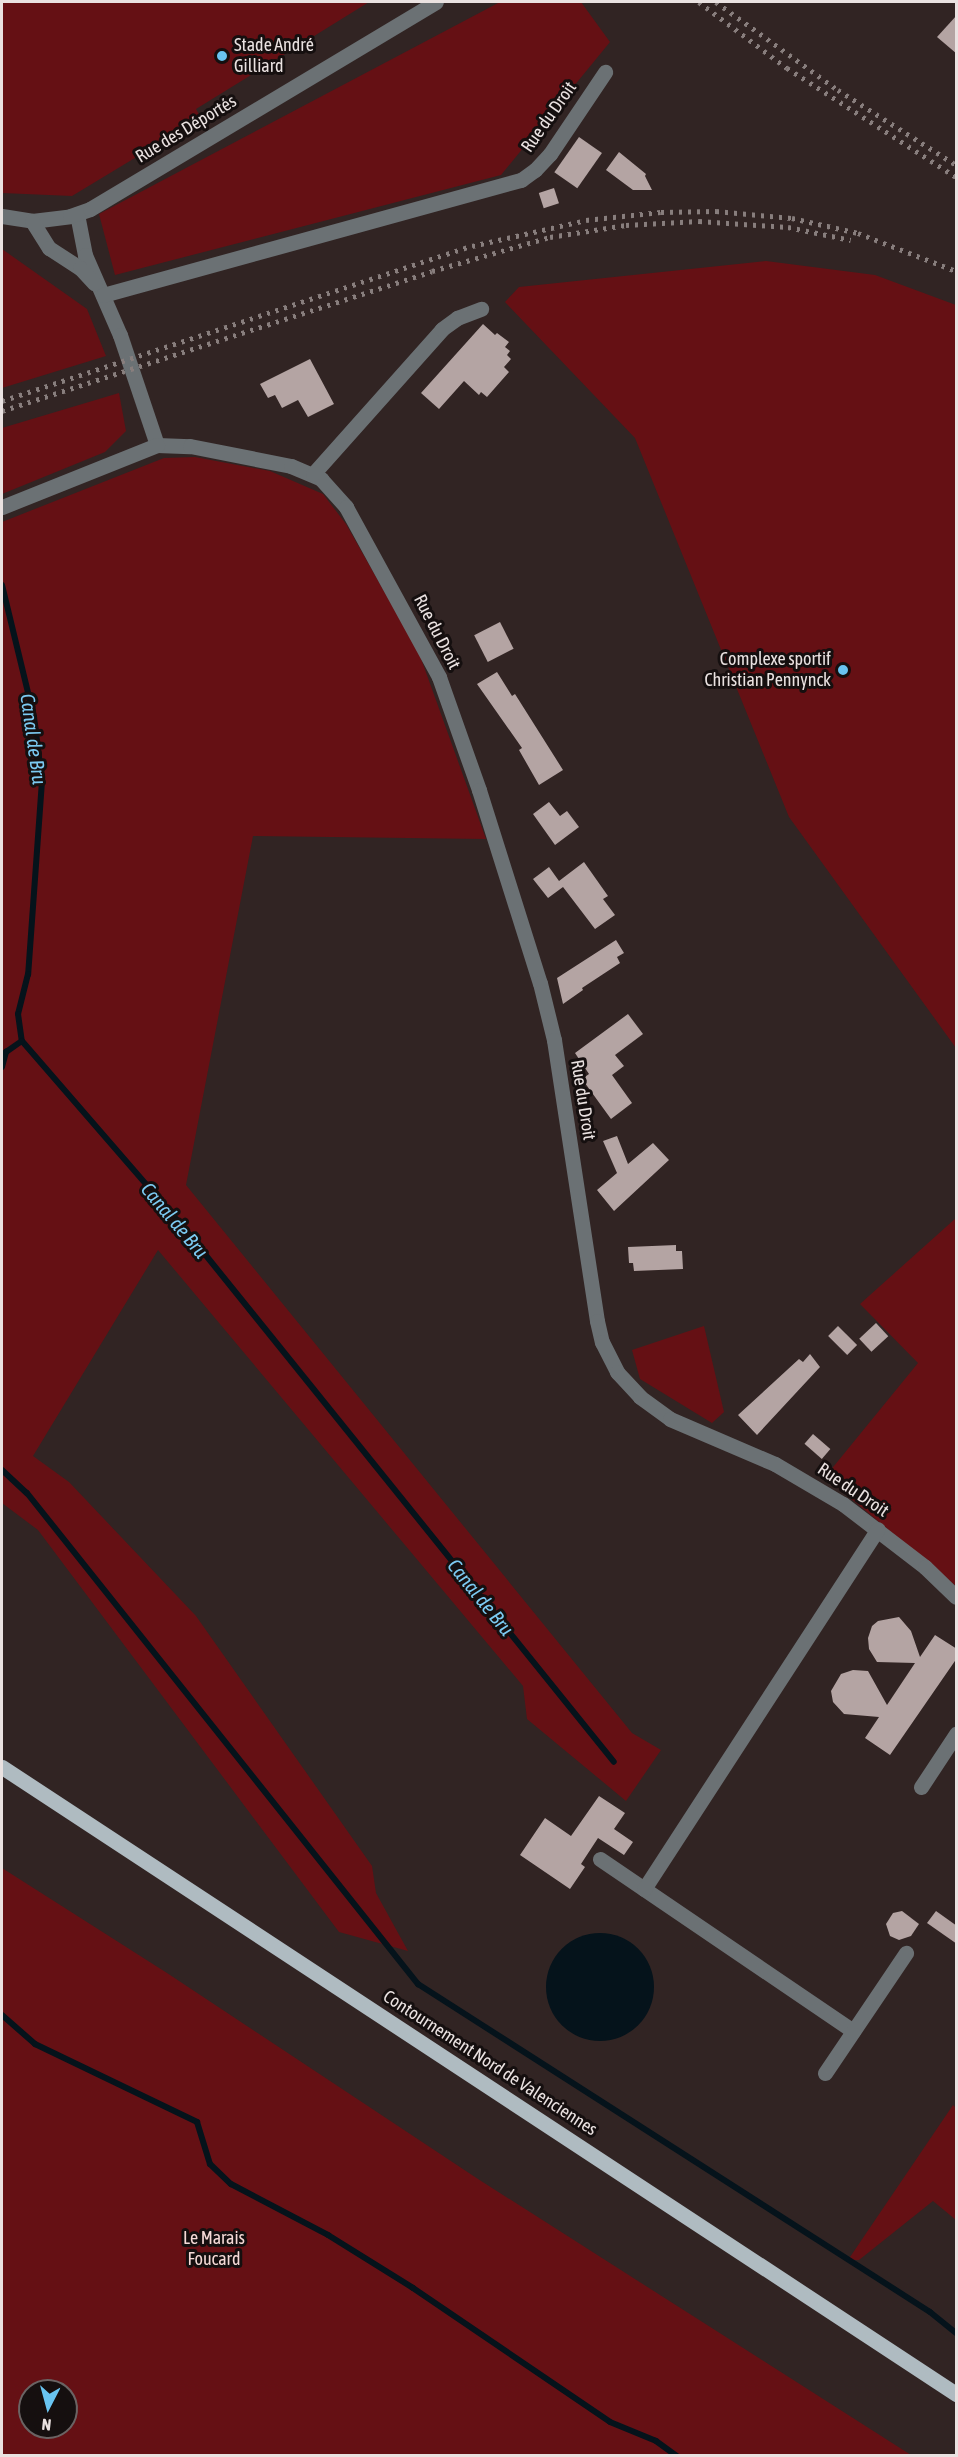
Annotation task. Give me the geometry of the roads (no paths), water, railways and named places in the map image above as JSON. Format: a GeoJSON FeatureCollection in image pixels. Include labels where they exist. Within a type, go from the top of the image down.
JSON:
{"type":"FeatureCollection","features":[{"type":"Feature","properties":{"kind":"main road","name":"Contournement Nord de Valenciennes"},"geometry":{"type":"LineString","coordinates":[[2,1767],[957,2394]]}},
{"type":"Feature","properties":{"kind":"street","name":"Rue des Déportés"},"geometry":{"type":"LineString","coordinates":[[4,217],[32,221],[77,214],[100,204],[436,2]]}},
{"type":"Feature","properties":{"kind":"street","name":"Rue du Droit"},"geometry":{"type":"LineString","coordinates":[[104,295],[521,180],[535,170],[550,154],[605,72]]}},
{"type":"Feature","properties":{"kind":"street"},"geometry":{"type":"LineString","coordinates":[[2,507],[157,445],[104,295],[85,255],[77,214]]}},
{"type":"Feature","properties":{"kind":"street"},"geometry":{"type":"LineString","coordinates":[[32,221],[49,248],[80,268],[104,295]]}},
{"type":"Feature","properties":{"kind":"street"},"geometry":{"type":"LineString","coordinates":[[313,474],[442,329],[457,318],[481,309]]}},
{"type":"Feature","properties":{"kind":"street","name":"Rue du Droit"},"geometry":{"type":"LineString","coordinates":[[157,445],[190,446],[291,466],[313,474],[334,490],[346,507],[424,646],[456,718],[532,954],[548,1013],[597,1321],[611,1362],[630,1389],[664,1415],[787,1470],[878,1529],[957,1597]]}},
{"type":"Feature","properties":{"kind":"street"},"geometry":{"type":"LineString","coordinates":[[644,1889],[878,1529]]}},
{"type":"Feature","properties":{"kind":"street"},"geometry":{"type":"LineString","coordinates":[[921,1787],[957,1734]]}},
{"type":"Feature","properties":{"kind":"street"},"geometry":{"type":"LineString","coordinates":[[600,1859],[854,2031]]}},
{"type":"Feature","properties":{"kind":"street"},"geometry":{"type":"LineString","coordinates":[[825,2073],[906,1953]]}},
{"type":"Feature","properties":{"kind":"waterway","name":"Canal de Bru"},"geometry":{"type":"LineString","coordinates":[[2,585],[34,717],[42,781],[28,974],[18,1014],[22,1041],[179,1222],[614,1762]]}},
{"type":"Feature","properties":{"kind":"waterway"},"geometry":{"type":"LineString","coordinates":[[2,1067],[6,1052],[22,1041]]}},
{"type":"Feature","properties":{"kind":"waterway"},"geometry":{"type":"LineString","coordinates":[[2,1470],[27,1493],[418,1984],[930,2312],[956,2333]]}},
{"type":"Feature","properties":{"kind":"waterway"},"geometry":{"type":"LineString","coordinates":[[2,2015],[35,2044],[197,2122],[210,2164],[231,2184],[328,2235],[413,2288],[610,2422],[656,2441],[677,2456]]}},
{"type":"Feature","properties":{"kind":"railway"},"geometry":{"type":"LineString","coordinates":[[699,2],[787,68],[956,177]]}},
{"type":"Feature","properties":{"kind":"railway"},"geometry":{"type":"LineString","coordinates":[[716,2],[838,90],[956,165]]}},
{"type":"Feature","properties":{"kind":"railway"},"geometry":{"type":"LineString","coordinates":[[2,401],[472,246],[586,220],[661,212],[716,211],[792,218],[858,233],[956,271]]}},
{"type":"Feature","properties":{"kind":"railway"},"geometry":{"type":"LineString","coordinates":[[2,411],[432,271],[550,237],[626,225],[699,221],[788,227],[851,240]]}},
{"type":"Feature","properties":{"kind":"place","name":"Stade André Gilliard"},"geometry":{"type":"Point","coordinates":[222,56]}},
{"type":"Feature","properties":{"kind":"place","name":"Complexe sportif Christian Pennynck"},"geometry":{"type":"Point","coordinates":[843,670]}},
{"type":"Feature","properties":{"kind":"park label","name":"Le Marais Foucard"},"geometry":{"type":"Point","coordinates":[214,2249]}}]}
